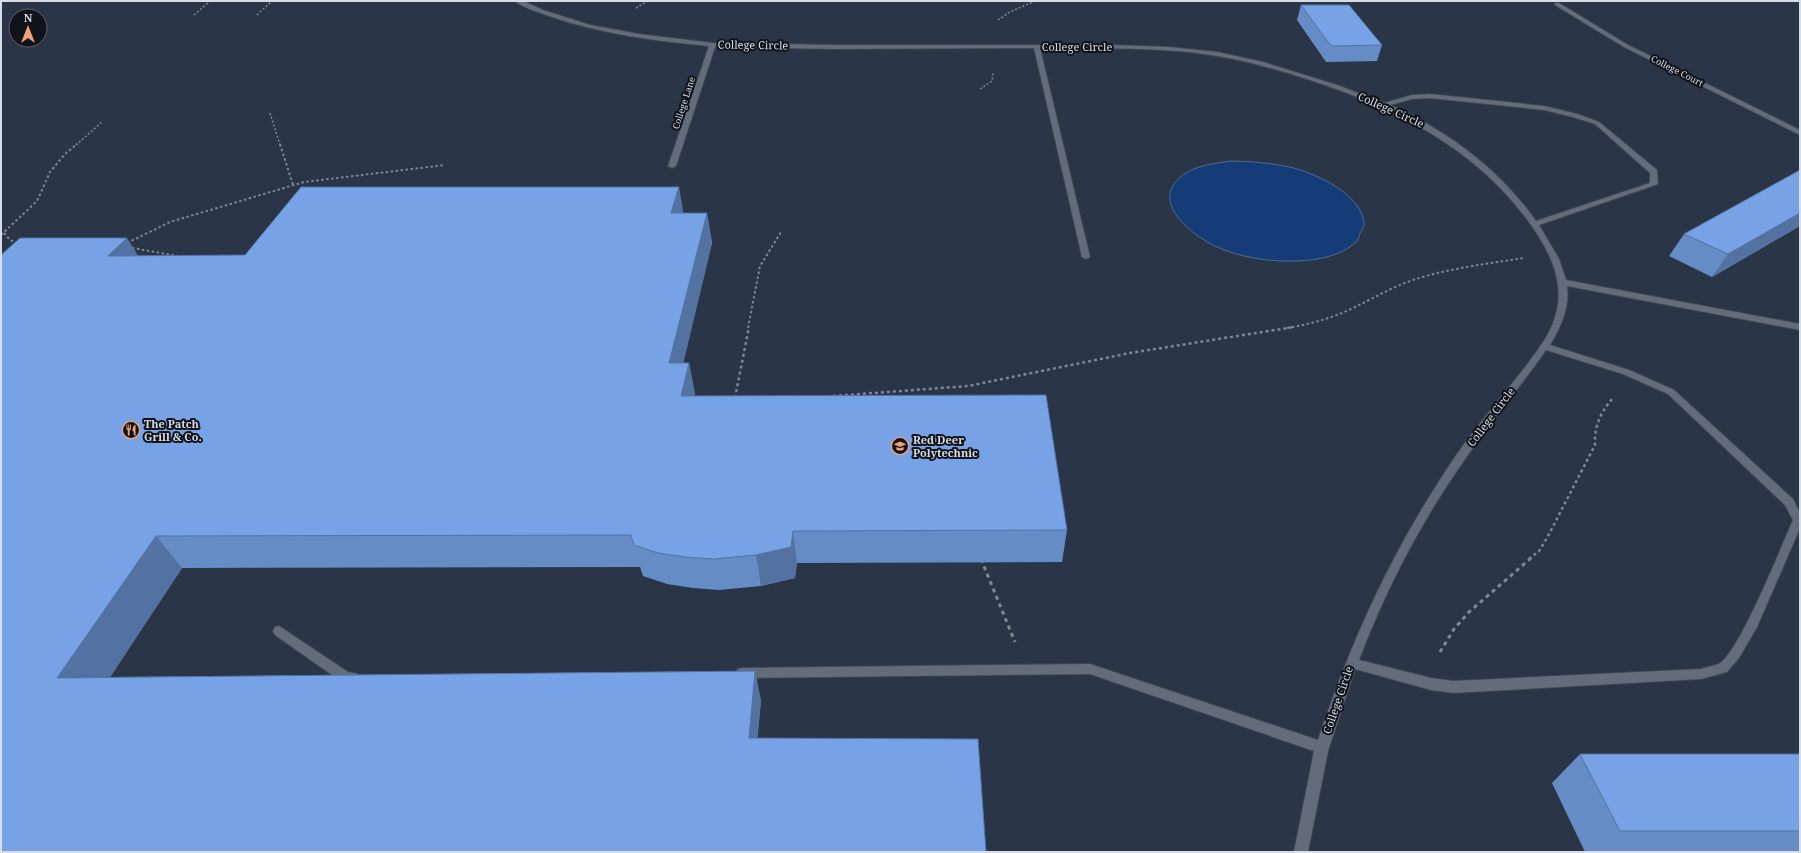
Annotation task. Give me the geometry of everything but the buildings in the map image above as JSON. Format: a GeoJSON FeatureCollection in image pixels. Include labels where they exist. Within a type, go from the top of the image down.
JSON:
{"type":"FeatureCollection","features":[{"type":"Feature","properties":{"kind":"street","name":"College Circle"},"geometry":{"type":"LineString","coordinates":[[518,1],[555,16],[598,28],[713,45],[1037,46],[1152,48],[1189,50],[1236,58],[1324,82],[1384,105],[1427,126],[1462,148],[1490,172],[1514,198],[1534,224],[1550,249],[1562,282],[1564,301],[1560,318],[1545,347],[1461,456],[1418,522],[1386,582],[1351,662],[1322,748],[1302,852]]}},
{"type":"Feature","properties":{"kind":"street","name":"College Court"},"geometry":{"type":"LineString","coordinates":[[1558,4],[1626,46],[1800,133]]}},
{"type":"Feature","properties":{"kind":"street","name":"College Lane"},"geometry":{"type":"LineString","coordinates":[[672,166],[713,45]]}},
{"type":"Feature","properties":{"kind":"street"},"geometry":{"type":"LineString","coordinates":[[1037,46],[1086,257]]}},
{"type":"Feature","properties":{"kind":"street"},"geometry":{"type":"LineString","coordinates":[[1384,105],[1412,98],[1430,96],[1544,108],[1574,114],[1597,122],[1654,172],[1654,184],[1534,224]]}},
{"type":"Feature","properties":{"kind":"street"},"geometry":{"type":"LineString","coordinates":[[1562,282],[1800,327]]}},
{"type":"Feature","properties":{"kind":"street"},"geometry":{"type":"LineString","coordinates":[[1351,662],[1431,684],[1454,687],[1701,674],[1723,668],[1739,647],[1751,627],[1798,520],[1788,502],[1671,392],[1658,384],[1545,347]]}},
{"type":"Feature","properties":{"kind":"street"},"geometry":{"type":"LineString","coordinates":[[279,631],[346,678],[370,678]]}},
{"type":"Feature","properties":{"kind":"street"},"geometry":{"type":"LineString","coordinates":[[727,673],[1090,669],[1322,748]]}},
{"type":"Feature","properties":{"kind":"path"},"geometry":{"type":"LineString","coordinates":[[194,15],[210,1]]}},
{"type":"Feature","properties":{"kind":"path"},"geometry":{"type":"LineString","coordinates":[[257,15],[272,1]]}},
{"type":"Feature","properties":{"kind":"path"},"geometry":{"type":"LineString","coordinates":[[996,21],[1010,12],[1035,1]]}},
{"type":"Feature","properties":{"kind":"path"},"geometry":{"type":"LineString","coordinates":[[270,113],[293,185]]}},
{"type":"Feature","properties":{"kind":"path"},"geometry":{"type":"LineString","coordinates":[[1,235],[37,201],[50,172],[65,154],[102,122]]}},
{"type":"Feature","properties":{"kind":"path"},"geometry":{"type":"LineString","coordinates":[[127,243],[170,222],[304,182],[445,165]]}},
{"type":"Feature","properties":{"kind":"path"},"geometry":{"type":"LineString","coordinates":[[735,399],[760,266],[781,232]]}},
{"type":"Feature","properties":{"kind":"path"},"geometry":{"type":"LineString","coordinates":[[4,233],[10,240],[21,245]]}},
{"type":"Feature","properties":{"kind":"path"},"geometry":{"type":"LineString","coordinates":[[128,248],[174,254],[180,257]]}},
{"type":"Feature","properties":{"kind":"path"},"geometry":{"type":"LineString","coordinates":[[835,403],[832,396],[968,386],[1130,353],[1309,324],[1355,307],[1384,291],[1413,280],[1441,272],[1521,258]]}},
{"type":"Feature","properties":{"kind":"path"},"geometry":{"type":"LineString","coordinates":[[1440,652],[1454,629],[1468,613],[1538,551],[1547,538],[1595,445],[1594,434],[1598,418],[1604,407],[1620,393]]}},
{"type":"Feature","properties":{"kind":"path"},"geometry":{"type":"LineString","coordinates":[[728,399],[743,399]]}},
{"type":"Feature","properties":{"kind":"path"},"geometry":{"type":"LineString","coordinates":[[980,557],[1027,670]]}},
{"type":"Feature","properties":{"kind":"shaded area","name":"Red Deer Polytechnic"},"geometry":{"type":"Polygon","coordinates":[[[1,1],[1800,1],[1800,852],[1,852],[1,1]]]}},
{"type":"Feature","properties":{"kind":"water"},"geometry":{"type":"Polygon","coordinates":[[[1232,161],[1266,163],[1288,167],[1310,173],[1334,185],[1348,196],[1360,209],[1364,225],[1358,240],[1337,254],[1314,260],[1288,261],[1266,260],[1235,254],[1215,246],[1205,240],[1194,233],[1176,214],[1171,204],[1170,194],[1175,183],[1191,170],[1208,165],[1232,161]]]}},
{"type":"Feature","properties":{"kind":"place","name":"The Patch Grill & Co."},"geometry":{"type":"Point","coordinates":[131,430]}},
{"type":"Feature","properties":{"kind":"place","name":"Red Deer Polytechnic"},"geometry":{"type":"Point","coordinates":[900,446]}}]}
